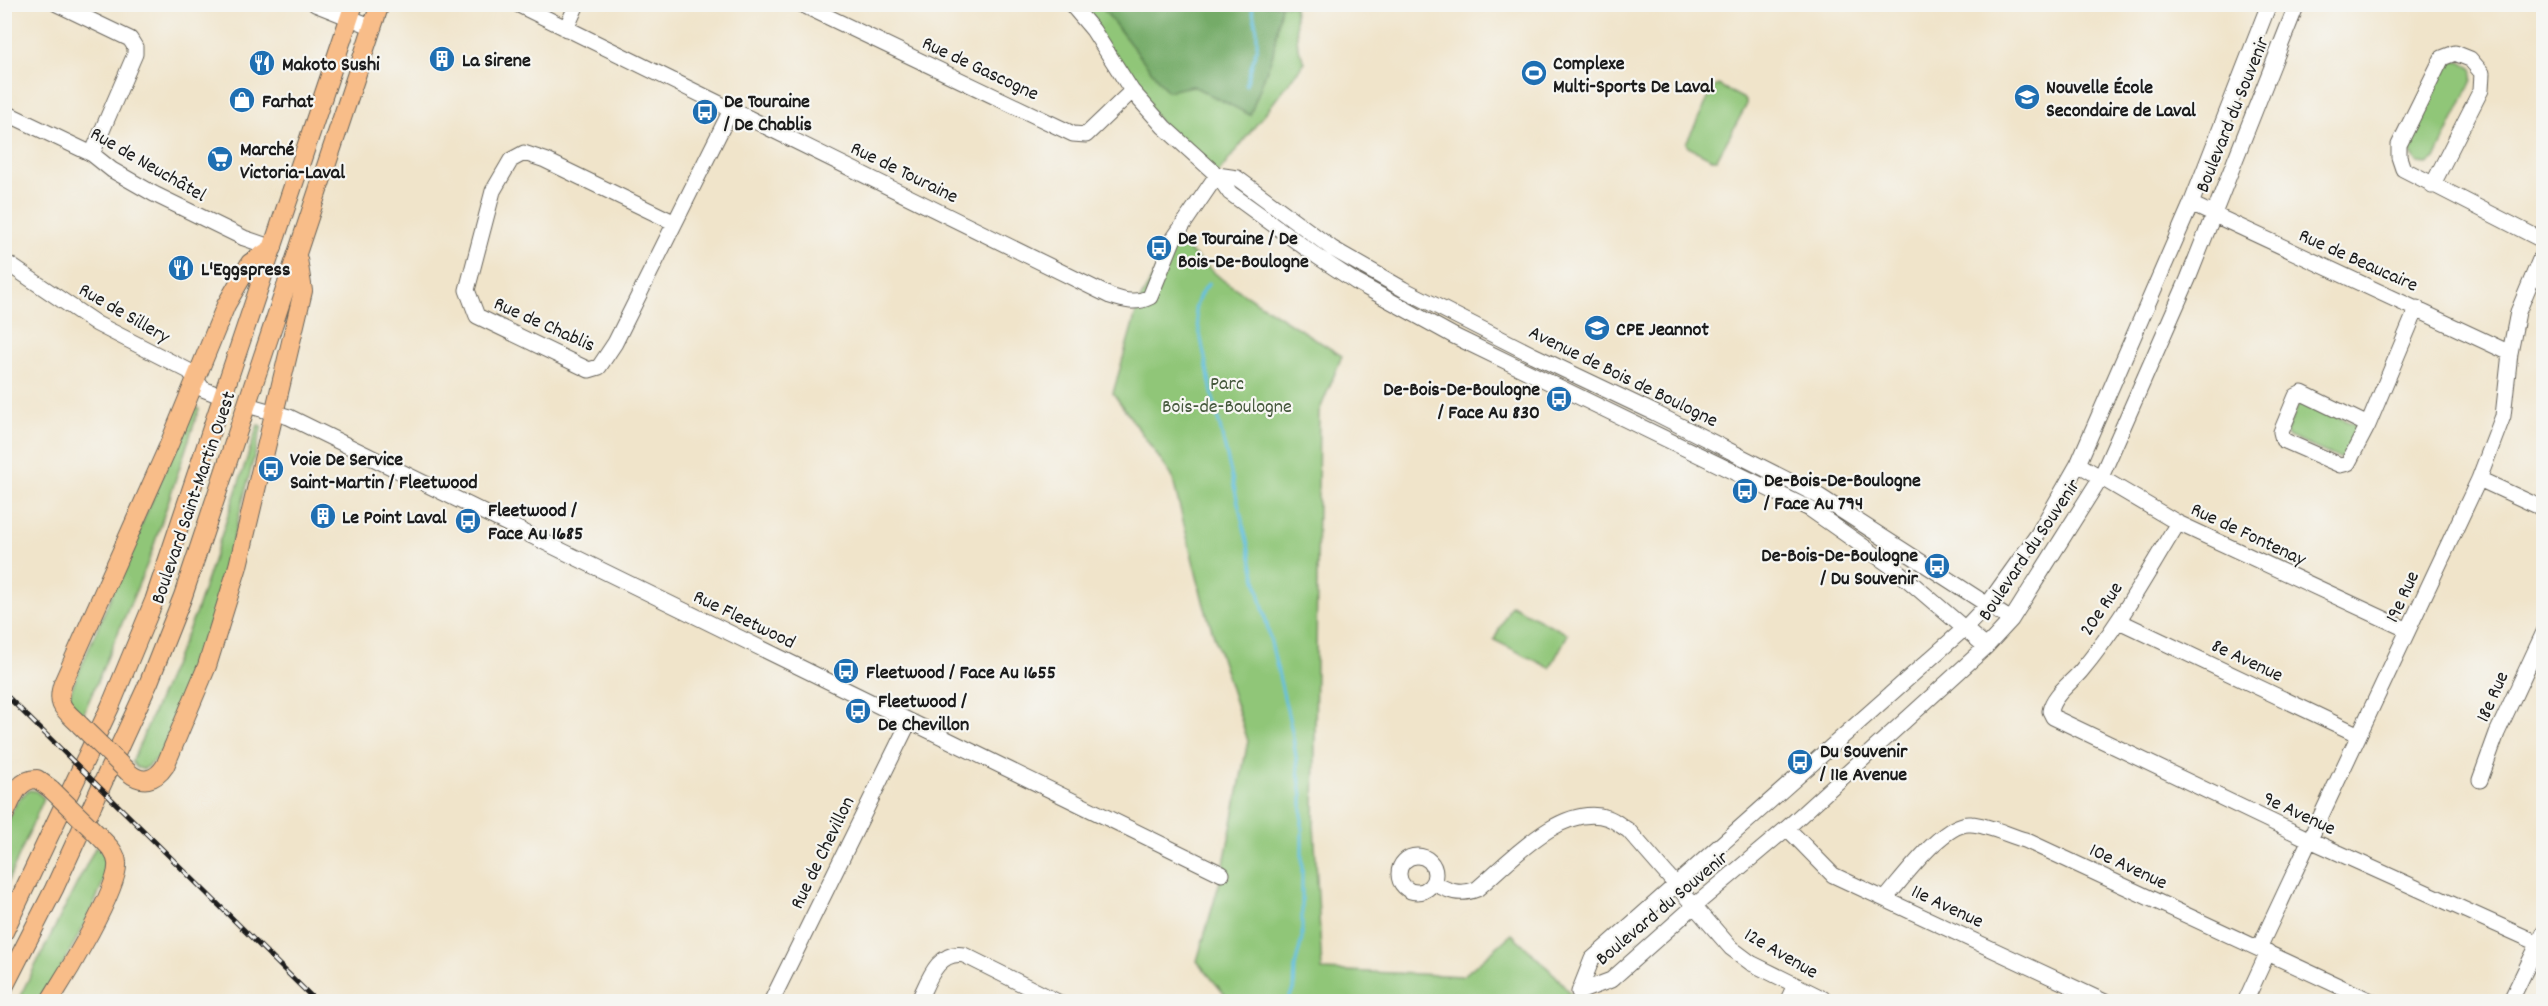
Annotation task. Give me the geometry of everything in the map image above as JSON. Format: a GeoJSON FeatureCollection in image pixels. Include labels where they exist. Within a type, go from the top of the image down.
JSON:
{"type":"FeatureCollection","features":[{"type":"Feature","properties":{"kind":"main road","name":"Boulevard Saint-Martin Ouest"},"geometry":{"type":"LineString","coordinates":[[4,987],[54,889],[162,650],[190,577],[380,4]]}},
{"type":"Feature","properties":{"kind":"main road","name":"Boulevard Saint-Martin Ouest"},"geometry":{"type":"LineString","coordinates":[[4,932],[110,707],[148,619],[352,12]]}},
{"type":"Feature","properties":{"kind":"main road"},"geometry":{"type":"LineString","coordinates":[[273,248],[250,263],[237,284],[60,692],[62,706],[137,779],[146,780],[160,774],[168,762],[197,692],[233,586],[276,413],[303,291],[298,255]]}},
{"type":"Feature","properties":{"kind":"main road"},"geometry":{"type":"LineString","coordinates":[[4,816],[17,789],[24,782],[37,779],[51,789],[114,854],[117,873],[85,939],[49,1002]]}},
{"type":"Feature","properties":{"kind":"street"},"geometry":{"type":"LineString","coordinates":[[57,4],[130,39],[135,47],[135,54],[92,154]]}},
{"type":"Feature","properties":{"kind":"street"},"geometry":{"type":"LineString","coordinates":[[315,4],[352,12],[373,27]]}},
{"type":"Feature","properties":{"kind":"street","name":"Rue de Touraine"},"geometry":{"type":"LineString","coordinates":[[517,4],[1110,296],[1126,301],[1139,302],[1150,297],[1174,238],[1217,175]]}},
{"type":"Feature","properties":{"kind":"street"},"geometry":{"type":"LineString","coordinates":[[566,29],[577,4]]}},
{"type":"Feature","properties":{"kind":"street","name":"Rue de Gascogne"},"geometry":{"type":"LineString","coordinates":[[801,4],[1073,134],[1086,135],[1132,91]]}},
{"type":"Feature","properties":{"kind":"street","name":"Avenue de Bois de Boulogne"},"geometry":{"type":"LineString","coordinates":[[1071,4],[1093,30],[1132,91],[1164,128],[1217,175],[1230,193],[1356,282],[1454,336],[1810,509],[1894,568],[1986,647]]}},
{"type":"Feature","properties":{"kind":"street","name":"Boulevard du Souvenir"},"geometry":{"type":"LineString","coordinates":[[2269,4],[2190,204],[2078,464],[2038,534],[1988,604],[1965,628],[1592,959],[1579,992],[1611,980],[1787,828],[1986,647],[2011,620],[2102,477],[2214,216],[2297,4]]}},
{"type":"Feature","properties":{"kind":"street"},"geometry":{"type":"LineString","coordinates":[[2432,186],[2481,90],[2482,73],[2470,59],[2455,53],[2442,58],[2399,145],[2398,157],[2403,169],[2432,186],[2544,241]]}},
{"type":"Feature","properties":{"kind":"street","name":"Rue de Chablis"},"geometry":{"type":"LineString","coordinates":[[673,222],[545,160],[524,153],[510,160],[493,191],[467,290],[477,316],[589,370],[599,367],[615,343],[673,222],[732,108]]}},
{"type":"Feature","properties":{"kind":"street","name":"Rue de Neuchâtel"},"geometry":{"type":"LineString","coordinates":[[4,112],[92,154],[112,170],[147,190],[244,238],[273,248]]}},
{"type":"Feature","properties":{"kind":"street","name":"Avenue de Bois de Boulogne"},"geometry":{"type":"LineString","coordinates":[[1217,175],[1237,178],[1333,249],[1403,289],[1533,356],[1819,496],[2011,620]]}},
{"type":"Feature","properties":{"kind":"street","name":"Rue de Beaucaire"},"geometry":{"type":"LineString","coordinates":[[2190,204],[2510,353]]}},
{"type":"Feature","properties":{"kind":"street","name":"19e Rue"},"geometry":{"type":"LineString","coordinates":[[2245,1002],[2310,840],[2479,479],[2504,416],[2510,353],[2518,312],[2544,250]]}},
{"type":"Feature","properties":{"kind":"street","name":"Rue de Sillery"},"geometry":{"type":"LineString","coordinates":[[4,261],[97,324],[184,368],[203,389],[223,397]]}},
{"type":"Feature","properties":{"kind":"street"},"geometry":{"type":"LineString","coordinates":[[2368,425],[2302,393],[2296,396],[2281,432],[2283,440],[2340,465],[2348,463],[2368,425],[2417,308]]}},
{"type":"Feature","properties":{"kind":"street","name":"Rue Fleetwood"},"geometry":{"type":"LineString","coordinates":[[247,405],[289,417],[1222,874]]}},
{"type":"Feature","properties":{"kind":"street","name":"Rue de Fontenay"},"geometry":{"type":"LineString","coordinates":[[2078,464],[2178,523],[2408,630]]}},
{"type":"Feature","properties":{"kind":"street"},"geometry":{"type":"LineString","coordinates":[[2479,479],[2544,509]]}},
{"type":"Feature","properties":{"kind":"street","name":"20e Rue"},"geometry":{"type":"LineString","coordinates":[[2050,711],[2051,703],[2081,672],[2119,621],[2178,523]]}},
{"type":"Feature","properties":{"kind":"street","name":"8e Avenue"},"geometry":{"type":"LineString","coordinates":[[2119,621],[2359,735]]}},
{"type":"Feature","properties":{"kind":"street","name":"18e Rue"},"geometry":{"type":"LineString","coordinates":[[2480,780],[2497,734],[2544,632]]}},
{"type":"Feature","properties":{"kind":"street","name":"9e Avenue"},"geometry":{"type":"LineString","coordinates":[[2050,711],[2054,717],[2310,840],[2541,938]]}},
{"type":"Feature","properties":{"kind":"street","name":"Rue de Chevillon"},"geometry":{"type":"LineString","coordinates":[[771,1002],[909,722]]}},
{"type":"Feature","properties":{"kind":"street","name":"12e Avenue"},"geometry":{"type":"LineString","coordinates":[[1433,883],[1456,893],[1477,889],[1548,829],[1583,816],[1608,818],[1628,830],[1731,948],[1751,963],[1830,1002]]}},
{"type":"Feature","properties":{"kind":"street","name":"10e Avenue"},"geometry":{"type":"LineString","coordinates":[[1885,899],[1941,837],[1959,825],[1970,824],[2025,840],[2372,1001]]}},
{"type":"Feature","properties":{"kind":"street","name":"11e Avenue"},"geometry":{"type":"LineString","coordinates":[[1787,828],[1833,875],[2105,1002]]}},
{"type":"Feature","properties":{"kind":"street"},"geometry":{"type":"LineString","coordinates":[[2510,1002],[2541,938]]}},
{"type":"Feature","properties":{"kind":"street"},"geometry":{"type":"LineString","coordinates":[[918,1002],[936,966],[947,956],[956,953],[1058,1002]]}},
{"type":"Feature","properties":{"kind":"street"},"geometry":{"type":"LineString","coordinates":[[1787,1002],[1796,985]]}},
{"type":"Feature","properties":{"kind":"green space"},"geometry":{"type":"Polygon","coordinates":[[[1071,5],[1294,5],[1298,48],[1305,62],[1217,175],[1164,127],[1071,5]]]}},
{"type":"Feature","properties":{"kind":"green space"},"geometry":{"type":"Polygon","coordinates":[[[1100,5],[1281,5],[1273,54],[1250,115],[1193,86],[1167,91],[1100,5]]]}},
{"type":"Feature","properties":{"kind":"green space"},"geometry":{"type":"Polygon","coordinates":[[[2455,61],[2461,61],[2473,69],[2472,80],[2435,159],[2428,164],[2418,163],[2409,151],[2410,140],[2444,67],[2455,61]]]}},
{"type":"Feature","properties":{"kind":"green space"},"geometry":{"type":"Polygon","coordinates":[[[1718,85],[1746,100],[1746,106],[1717,159],[1712,159],[1688,147],[1686,143],[1714,87],[1718,85]]]}},
{"type":"Feature","properties":{"kind":"green space","name":"Parc Bois-de-Boulogne"},"geometry":{"type":"Polygon","coordinates":[[[1174,238],[1224,281],[1342,356],[1319,412],[1314,824],[1322,970],[1463,976],[1512,934],[1556,976],[1577,1001],[1227,1001],[1226,996],[1197,961],[1222,874],[1248,741],[1204,605],[1172,476],[1113,393],[1139,302],[1174,238]]]}},
{"type":"Feature","properties":{"kind":"green space"},"geometry":{"type":"Polygon","coordinates":[[[2299,403],[2306,403],[2356,425],[2358,431],[2345,456],[2338,458],[2289,437],[2286,432],[2299,403]]]}},
{"type":"Feature","properties":{"kind":"green space"},"geometry":{"type":"Polygon","coordinates":[[[192,406],[199,409],[149,560],[82,717],[68,701],[72,688],[192,406]]]}},
{"type":"Feature","properties":{"kind":"green space"},"geometry":{"type":"Polygon","coordinates":[[[258,425],[262,426],[214,615],[160,757],[144,769],[137,768],[132,762],[196,612],[258,425]]]}},
{"type":"Feature","properties":{"kind":"green space"},"geometry":{"type":"Polygon","coordinates":[[[1511,605],[1568,634],[1550,668],[1494,640],[1511,605]]]}},
{"type":"Feature","properties":{"kind":"green space"},"geometry":{"type":"Polygon","coordinates":[[[30,790],[36,791],[44,798],[5,888],[5,848],[9,820],[20,798],[30,790]]]}},
{"type":"Feature","properties":{"kind":"green space"},"geometry":{"type":"Polygon","coordinates":[[[96,846],[108,857],[107,870],[82,929],[42,1001],[17,1002],[96,846]]]}},
{"type":"Feature","properties":{"kind":"waterway"},"geometry":{"type":"LineString","coordinates":[[1246,85],[1257,47],[1257,30],[1251,4]]}},
{"type":"Feature","properties":{"kind":"waterway"},"geometry":{"type":"LineString","coordinates":[[1209,283],[1200,295],[1195,309],[1212,393],[1292,731],[1302,796],[1302,939],[1295,966],[1294,989],[1290,1002]]}},
{"type":"Feature","properties":{"kind":"railway"},"geometry":{"type":"LineString","coordinates":[[4,693],[317,1002]]}},
{"type":"Feature","properties":{"kind":"place","name":"La Sirene"},"geometry":{"type":"Point","coordinates":[442,59]}},
{"type":"Feature","properties":{"kind":"place","name":"Makoto Sushi"},"geometry":{"type":"Point","coordinates":[262,63]}},
{"type":"Feature","properties":{"kind":"place","name":"Complexe Multi-Sports De Laval"},"geometry":{"type":"Point","coordinates":[1534,73]}},
{"type":"Feature","properties":{"kind":"place","name":"Nouvelle École Secondaire de Laval"},"geometry":{"type":"Point","coordinates":[2027,97]}},
{"type":"Feature","properties":{"kind":"place","name":"Farhat"},"geometry":{"type":"Point","coordinates":[242,100]}},
{"type":"Feature","properties":{"kind":"place","name":"De Touraine / De Chablis"},"geometry":{"type":"Point","coordinates":[705,112]}},
{"type":"Feature","properties":{"kind":"place","name":"Marché Victoria-Laval"},"geometry":{"type":"Point","coordinates":[220,159]}},
{"type":"Feature","properties":{"kind":"place","name":"De Touraine / De Bois-De-Boulogne"},"geometry":{"type":"Point","coordinates":[1159,248]}},
{"type":"Feature","properties":{"kind":"place","name":"L'Eggspress"},"geometry":{"type":"Point","coordinates":[181,268]}},
{"type":"Feature","properties":{"kind":"place","name":"CPE Jeannot"},"geometry":{"type":"Point","coordinates":[1597,328]}},
{"type":"Feature","properties":{"kind":"place","name":"De-Bois-De-Boulogne / Face Au 830"},"geometry":{"type":"Point","coordinates":[1559,399]}},
{"type":"Feature","properties":{"kind":"place","name":"Voie De Service Saint-Martin / Fleetwood"},"geometry":{"type":"Point","coordinates":[271,469]}},
{"type":"Feature","properties":{"kind":"place","name":"De-Bois-De-Boulogne / Face Au 794"},"geometry":{"type":"Point","coordinates":[1745,491]}},
{"type":"Feature","properties":{"kind":"place","name":"Le Point Laval"},"geometry":{"type":"Point","coordinates":[323,516]}},
{"type":"Feature","properties":{"kind":"place","name":"Fleetwood / Face Au 1685"},"geometry":{"type":"Point","coordinates":[468,521]}},
{"type":"Feature","properties":{"kind":"place","name":"De-Bois-De-Boulogne / Du Souvenir"},"geometry":{"type":"Point","coordinates":[1937,566]}},
{"type":"Feature","properties":{"kind":"place","name":"Fleetwood / Face Au 1655"},"geometry":{"type":"Point","coordinates":[846,671]}},
{"type":"Feature","properties":{"kind":"place","name":"Fleetwood / De Chevillon"},"geometry":{"type":"Point","coordinates":[858,711]}},
{"type":"Feature","properties":{"kind":"place","name":"Du Souvenir / 11e Avenue"},"geometry":{"type":"Point","coordinates":[1800,762]}}]}
